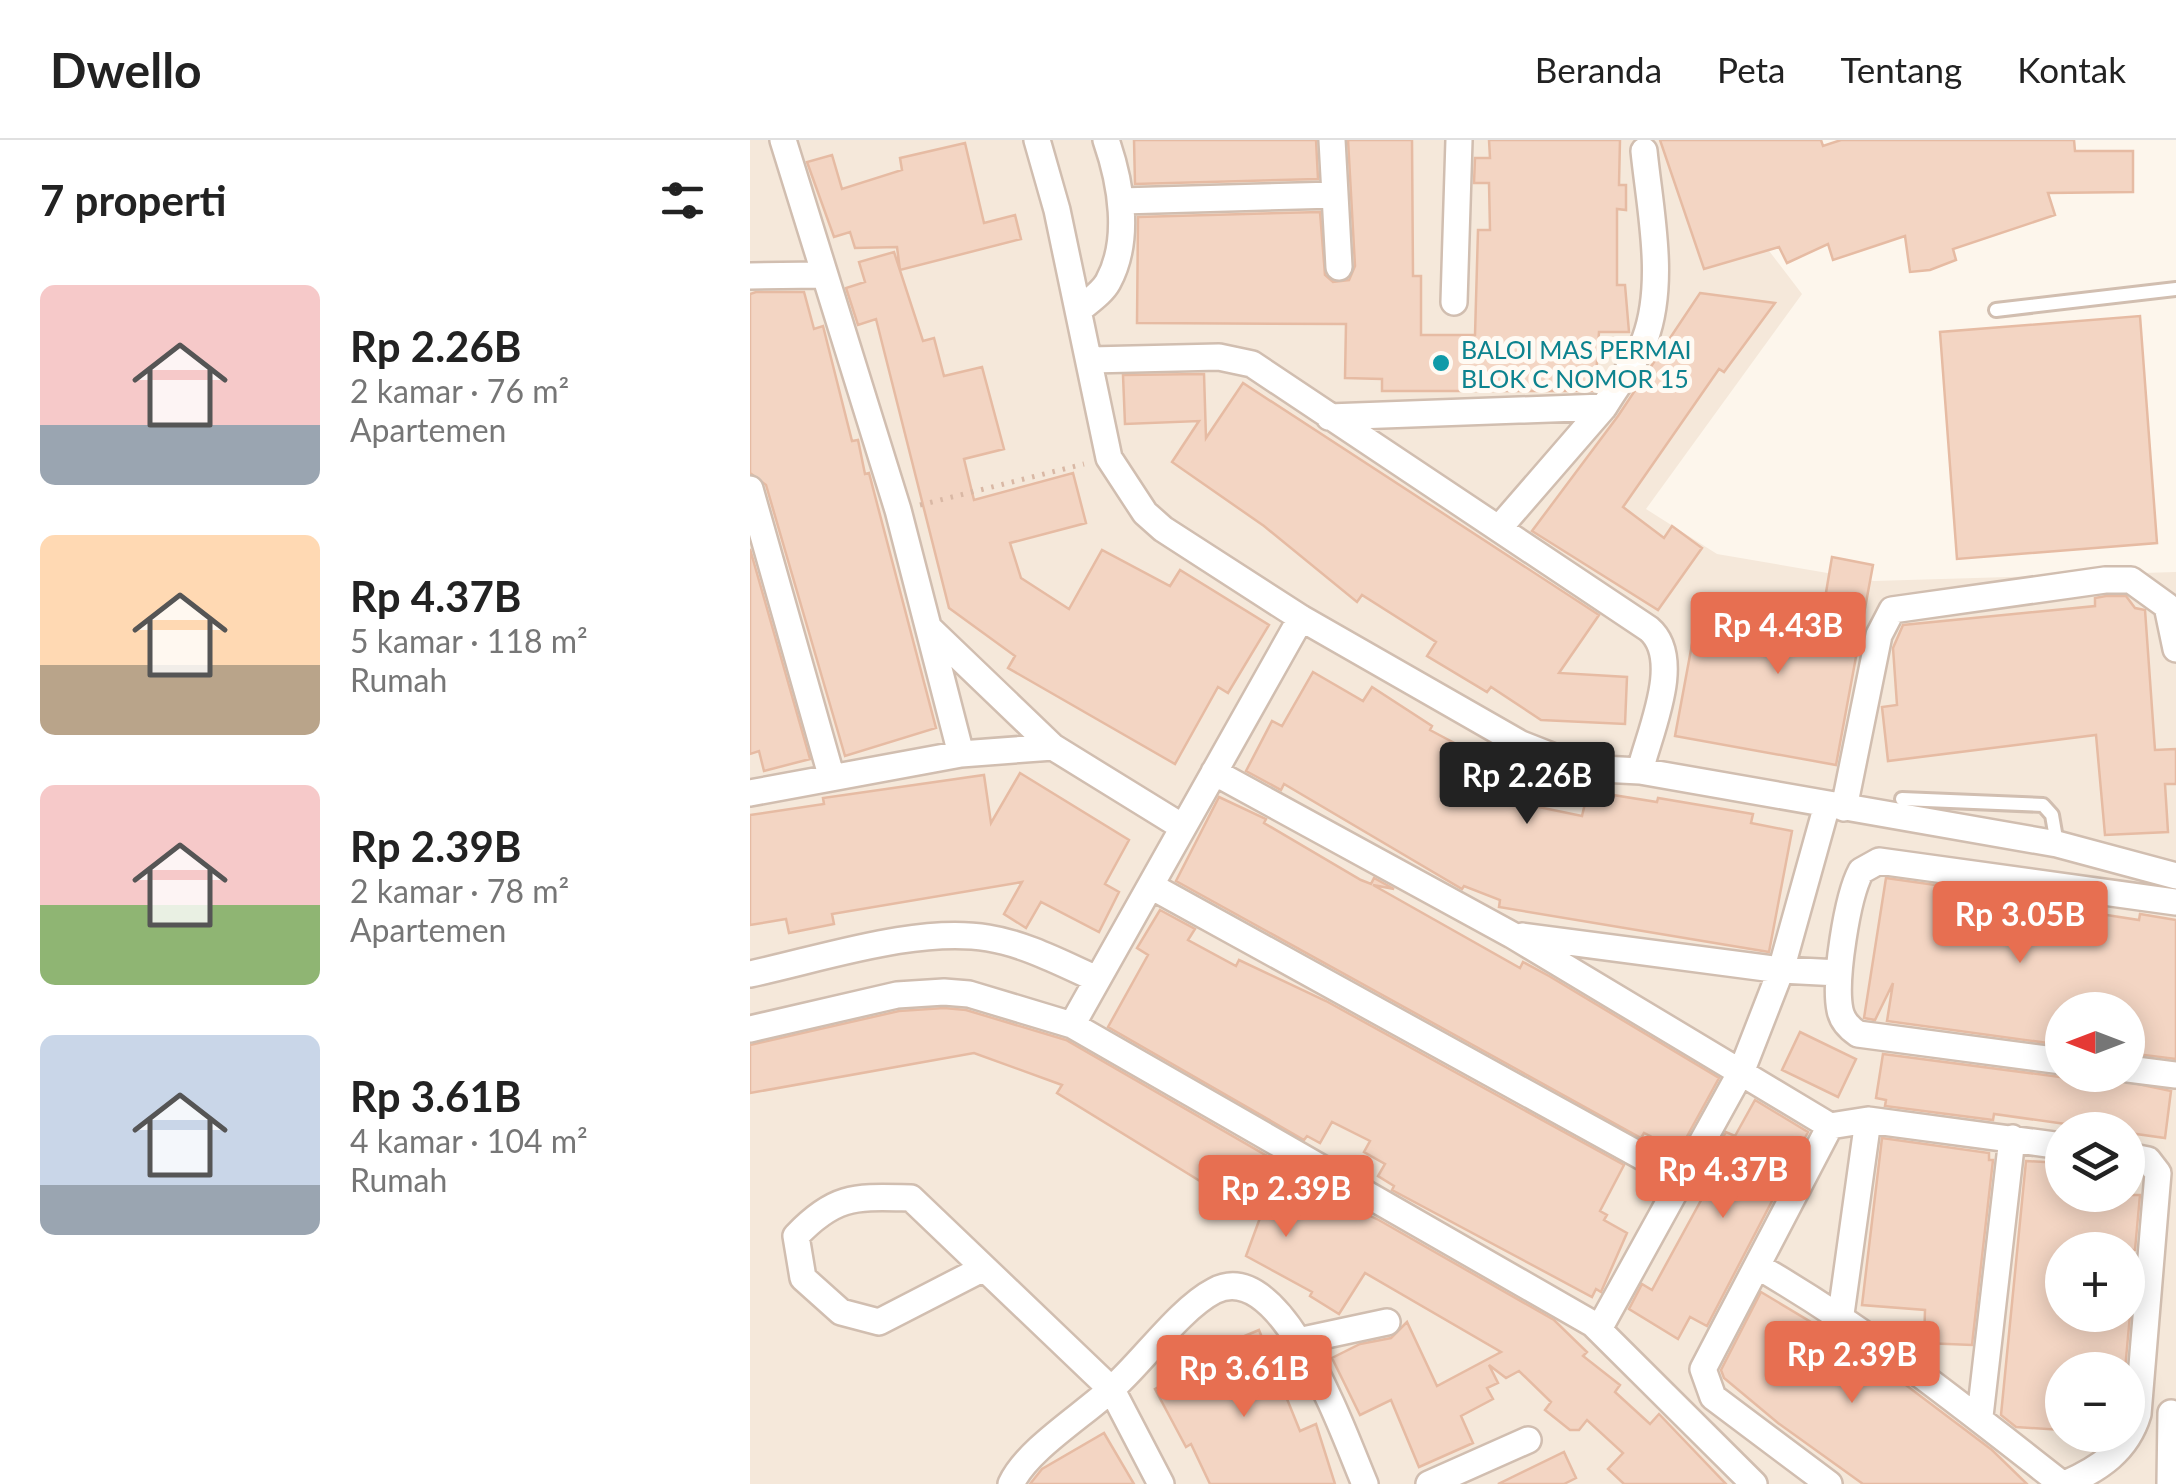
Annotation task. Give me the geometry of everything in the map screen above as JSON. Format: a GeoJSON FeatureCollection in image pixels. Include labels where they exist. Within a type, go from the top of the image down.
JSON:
{"type":"FeatureCollection","features":[{"type":"Feature","properties":{"kind":"street"},"geometry":{"type":"LineString","coordinates":[[783,140],[821,275],[898,510],[961,754]]}},
{"type":"Feature","properties":{"kind":"street"},"geometry":{"type":"LineString","coordinates":[[1037,140],[1110,458],[1132,496],[1162,529],[1301,618],[1521,744],[1582,768],[1640,771],[2057,844],[2176,876]]}},
{"type":"Feature","properties":{"kind":"street"},"geometry":{"type":"LineString","coordinates":[[1079,310],[1108,284],[1121,237],[1121,202],[1106,140]]}},
{"type":"Feature","properties":{"kind":"street"},"geometry":{"type":"LineString","coordinates":[[1332,140],[1339,267]]}},
{"type":"Feature","properties":{"kind":"street"},"geometry":{"type":"LineString","coordinates":[[1454,302],[1459,140]]}},
{"type":"Feature","properties":{"kind":"street"},"geometry":{"type":"LineString","coordinates":[[1500,528],[1604,407],[1644,341],[1651,313],[1654,250],[1644,151]]}},
{"type":"Feature","properties":{"kind":"street"},"geometry":{"type":"LineString","coordinates":[[1121,202],[1335,195]]}},
{"type":"Feature","properties":{"kind":"street"},"geometry":{"type":"LineString","coordinates":[[750,276],[821,275]]}},
{"type":"Feature","properties":{"kind":"street"},"geometry":{"type":"LineString","coordinates":[[1090,360],[1244,360],[1657,636],[1665,669],[1640,771]]}},
{"type":"Feature","properties":{"kind":"street"},"geometry":{"type":"LineString","coordinates":[[1329,417],[1604,407]]}},
{"type":"Feature","properties":{"kind":"street"},"geometry":{"type":"LineString","coordinates":[[750,489],[831,775]]}},
{"type":"Feature","properties":{"kind":"street"},"geometry":{"type":"LineString","coordinates":[[1598,1329],[1742,1070],[1781,970],[1835,806],[1879,634],[1892,610],[2105,580],[2131,580],[2167,606],[2176,649]]}},
{"type":"Feature","properties":{"kind":"street"},"geometry":{"type":"LineString","coordinates":[[1072,1025],[1301,618]]}},
{"type":"Feature","properties":{"kind":"street"},"geometry":{"type":"LineString","coordinates":[[930,629],[1052,747],[1181,826]]}},
{"type":"Feature","properties":{"kind":"street"},"geometry":{"type":"LineString","coordinates":[[750,793],[961,754],[1052,747]]}},
{"type":"Feature","properties":{"kind":"street"},"geometry":{"type":"LineString","coordinates":[[1214,772],[1512,935],[1830,1126],[1868,1120],[2045,1143]]}},
{"type":"Feature","properties":{"kind":"street"},"geometry":{"type":"LineString","coordinates":[[2045,1059],[1858,1034],[1840,1013],[1840,973],[1856,880],[1866,865],[1879,861],[2176,902]]}},
{"type":"Feature","properties":{"kind":"street"},"geometry":{"type":"LineString","coordinates":[[1151,886],[1679,1178]]}},
{"type":"Feature","properties":{"kind":"street"},"geometry":{"type":"LineString","coordinates":[[1512,935],[1781,970],[1840,973]]}},
{"type":"Feature","properties":{"kind":"street"},"geometry":{"type":"LineString","coordinates":[[750,974],[916,940],[967,936],[1024,948],[1098,979]]}},
{"type":"Feature","properties":{"kind":"street"},"geometry":{"type":"LineString","coordinates":[[750,1028],[898,995],[944,992],[969,994],[1072,1025],[1598,1329],[1754,1484]]}},
{"type":"Feature","properties":{"kind":"street"},"geometry":{"type":"LineString","coordinates":[[2145,1071],[2176,1076]]}},
{"type":"Feature","properties":{"kind":"street"},"geometry":{"type":"LineString","coordinates":[[1841,1314],[1868,1120]]}},
{"type":"Feature","properties":{"kind":"street"},"geometry":{"type":"LineString","coordinates":[[1828,1484],[1712,1398],[1703,1380],[1706,1360],[1830,1126]]}},
{"type":"Feature","properties":{"kind":"street"},"geometry":{"type":"LineString","coordinates":[[1980,1416],[2012,1138]]}},
{"type":"Feature","properties":{"kind":"street"},"geometry":{"type":"LineString","coordinates":[[1757,1266],[1841,1314],[1980,1416],[2064,1484],[2095,1471],[2121,1448],[2138,1414],[2158,1174],[2145,1159]]}},
{"type":"Feature","properties":{"kind":"street"},"geometry":{"type":"LineString","coordinates":[[984,1268],[879,1322],[841,1312],[803,1278],[796,1236],[821,1210],[852,1197],[911,1198],[1112,1390],[1162,1484]]}},
{"type":"Feature","properties":{"kind":"street"},"geometry":{"type":"LineString","coordinates":[[1011,1484],[1022,1466],[1112,1390],[1202,1299],[1223,1287],[1243,1288],[1258,1296],[1303,1340],[1365,1484]]}},
{"type":"Feature","properties":{"kind":"street"},"geometry":{"type":"LineString","coordinates":[[1303,1340],[1386,1322]]}},
{"type":"Feature","properties":{"kind":"street"},"geometry":{"type":"LineString","coordinates":[[2170,1484],[2171,1413]]}},
{"type":"Feature","properties":{"kind":"street"},"geometry":{"type":"LineString","coordinates":[[1429,1484],[1528,1440]]}},
{"type":"Feature","properties":{"kind":"lane"},"geometry":{"type":"LineString","coordinates":[[1996,310],[2176,289]]}},
{"type":"Feature","properties":{"kind":"lane"},"geometry":{"type":"LineString","coordinates":[[1902,799],[2042,804],[2052,815],[2057,844]]}},
{"type":"Feature","properties":{"kind":"path"},"geometry":{"type":"LineString","coordinates":[[898,510],[1110,458]]}},
{"type":"Feature","properties":{"kind":"shaded area"},"geometry":{"type":"Polygon","coordinates":[[[750,140],[1725,140],[1747,222],[1802,294],[1646,509],[1717,554],[1874,581],[2176,572],[2176,1484],[750,1484],[750,140]]]}},
{"type":"Feature","properties":{"kind":"building"},"geometry":{"type":"Polygon","coordinates":[[[1134,140],[1316,140],[1318,179],[1135,184],[1134,140]]]}},
{"type":"Feature","properties":{"kind":"building"},"geometry":{"type":"Polygon","coordinates":[[[1348,140],[1412,140],[1413,276],[1421,276],[1421,335],[1475,335],[1478,230],[1490,230],[1489,183],[1474,183],[1475,158],[1490,158],[1489,140],[1620,140],[1619,185],[1626,185],[1626,210],[1617,209],[1617,285],[1625,285],[1629,332],[1599,332],[1595,391],[1382,391],[1382,379],[1345,378],[1346,324],[1137,323],[1138,217],[1320,212],[1325,275],[1333,282],[1349,280],[1355,266],[1348,140]]]}},
{"type":"Feature","properties":{"kind":"building"},"geometry":{"type":"Polygon","coordinates":[[[1660,140],[1821,140],[1823,146],[1841,140],[2074,140],[2075,151],[2133,151],[2133,192],[2048,193],[2055,215],[1953,249],[1956,260],[1930,270],[1910,272],[1905,236],[1833,260],[1828,244],[1787,263],[1779,247],[1704,269],[1660,140]]]}},
{"type":"Feature","properties":{"kind":"building"},"geometry":{"type":"Polygon","coordinates":[[[965,143],[984,223],[1015,215],[1021,239],[900,270],[897,247],[855,248],[850,232],[834,237],[807,162],[832,155],[842,189],[902,170],[900,158],[965,143]]]}},
{"type":"Feature","properties":{"kind":"building"},"geometry":{"type":"Polygon","coordinates":[[[894,252],[923,341],[934,338],[944,376],[982,367],[1004,449],[964,459],[974,500],[1073,473],[1086,523],[1010,543],[1021,578],[1069,609],[1102,550],[1170,586],[1180,570],[1269,625],[1228,693],[1218,687],[1175,764],[1008,668],[1015,656],[949,608],[876,319],[858,325],[846,288],[865,282],[859,262],[894,252]]]}},
{"type":"Feature","properties":{"kind":"building"},"geometry":{"type":"Polygon","coordinates":[[[804,292],[814,329],[823,326],[852,441],[858,440],[865,474],[869,473],[936,728],[845,756],[766,485],[750,473],[750,294],[804,292]]]}},
{"type":"Feature","properties":{"kind":"building"},"geometry":{"type":"Polygon","coordinates":[[[1700,293],[1775,303],[1724,372],[1719,369],[1623,507],[1664,538],[1672,526],[1702,548],[1658,610],[1532,531],[1618,416],[1700,293]]]}},
{"type":"Feature","properties":{"kind":"building"},"geometry":{"type":"Polygon","coordinates":[[[2140,316],[2157,543],[1957,559],[1940,332],[2140,316]]]}},
{"type":"Feature","properties":{"kind":"building"},"geometry":{"type":"Polygon","coordinates":[[[1204,374],[1206,438],[1243,383],[1599,615],[1559,673],[1627,677],[1625,724],[1541,720],[1491,687],[1487,692],[1427,656],[1436,642],[1362,595],[1357,602],[1264,526],[1172,462],[1199,421],[1125,424],[1123,375],[1204,374]]]}},
{"type":"Feature","properties":{"kind":"building"},"geometry":{"type":"Polygon","coordinates":[[[750,549],[810,759],[764,771],[759,751],[750,754],[750,549]]]}},
{"type":"Feature","properties":{"kind":"building"},"geometry":{"type":"Polygon","coordinates":[[[1832,557],[1873,565],[1836,765],[1675,736],[1698,612],[1819,634],[1832,557]]]}},
{"type":"Feature","properties":{"kind":"building"},"geometry":{"type":"Polygon","coordinates":[[[2126,596],[2135,608],[2145,610],[2155,750],[2176,749],[2176,784],[2165,784],[2168,832],[2105,835],[2096,735],[1888,761],[1882,707],[1897,705],[1893,648],[1903,625],[2095,606],[2095,598],[2126,596]]]}},
{"type":"Feature","properties":{"kind":"building"},"geometry":{"type":"Polygon","coordinates":[[[1313,672],[1363,701],[1372,687],[1432,726],[1430,730],[1492,763],[1487,773],[1516,789],[1509,801],[1582,816],[1588,791],[1657,802],[1658,798],[1753,814],[1751,823],[1792,831],[1769,952],[1499,907],[1500,900],[1464,886],[1462,889],[1284,784],[1281,790],[1246,771],[1272,721],[1282,726],[1313,672]]]}},
{"type":"Feature","properties":{"kind":"building"},"geometry":{"type":"Polygon","coordinates":[[[1020,773],[1129,840],[1105,884],[1119,892],[1099,932],[1041,902],[1026,928],[1004,914],[1022,882],[832,914],[834,924],[789,933],[786,919],[750,925],[750,815],[824,804],[823,798],[984,775],[991,823],[1020,773]]]}},
{"type":"Feature","properties":{"kind":"building"},"geometry":{"type":"Polygon","coordinates":[[[1219,797],[1266,819],[1264,823],[1361,880],[1371,884],[1374,878],[1394,889],[1373,885],[1520,968],[1523,962],[1549,976],[1719,1078],[1679,1151],[1644,1133],[1641,1138],[1176,881],[1219,797]]]}},
{"type":"Feature","properties":{"kind":"building"},"geometry":{"type":"Polygon","coordinates":[[[1886,878],[2069,904],[2068,909],[2139,920],[2140,914],[2176,920],[2176,1059],[2145,1055],[2145,992],[2045,992],[2045,1043],[1887,1021],[1893,983],[1875,1020],[1864,1018],[1886,878]]]}},
{"type":"Feature","properties":{"kind":"building"},"geometry":{"type":"Polygon","coordinates":[[[1160,910],[1195,929],[1188,940],[1236,966],[1239,960],[1326,1001],[1624,1165],[1600,1211],[1607,1215],[1604,1220],[1627,1233],[1601,1292],[1596,1289],[1592,1297],[1392,1190],[1394,1186],[1378,1176],[1385,1164],[1364,1152],[1370,1141],[1332,1122],[1320,1143],[1307,1136],[1304,1140],[1108,1027],[1148,955],[1137,948],[1160,910]]]}},
{"type":"Feature","properties":{"kind":"building"},"geometry":{"type":"Polygon","coordinates":[[[966,1010],[1066,1040],[1288,1168],[1285,1171],[1312,1185],[1310,1188],[1377,1219],[1554,1320],[1587,1352],[1583,1356],[1620,1385],[1615,1392],[1650,1424],[1659,1414],[1726,1484],[1624,1484],[1608,1469],[1623,1453],[1587,1420],[1579,1430],[1570,1430],[1545,1410],[1551,1402],[1519,1371],[1506,1378],[1489,1365],[1498,1383],[1487,1388],[1493,1399],[1461,1416],[1473,1443],[1419,1467],[1391,1400],[1360,1415],[1332,1358],[1360,1344],[1391,1338],[1407,1322],[1437,1386],[1501,1352],[1365,1273],[1339,1314],[1310,1296],[1312,1292],[1246,1256],[1260,1218],[1057,1093],[1062,1085],[974,1053],[750,1093],[750,1045],[899,1011],[966,1010]]]}},
{"type":"Feature","properties":{"kind":"building"},"geometry":{"type":"Polygon","coordinates":[[[1800,1032],[1856,1059],[1838,1097],[1782,1070],[1800,1032]]]}},
{"type":"Feature","properties":{"kind":"building"},"geometry":{"type":"Polygon","coordinates":[[[1883,1054],[2045,1075],[2045,1092],[2145,1092],[2145,1086],[2171,1091],[2165,1138],[2145,1135],[2145,1112],[2045,1112],[2045,1121],[1994,1114],[1993,1120],[1885,1106],[1886,1100],[1876,1098],[1883,1054]]]}},
{"type":"Feature","properties":{"kind":"building"},"geometry":{"type":"Polygon","coordinates":[[[1755,1100],[1808,1132],[1707,1326],[1690,1317],[1678,1339],[1629,1309],[1642,1284],[1652,1290],[1717,1171],[1707,1166],[1726,1132],[1735,1136],[1755,1100]]]}},
{"type":"Feature","properties":{"kind":"building"},"geometry":{"type":"Polygon","coordinates":[[[1882,1138],[1989,1153],[1989,1160],[1993,1160],[1972,1345],[1924,1343],[1925,1310],[1862,1305],[1882,1138]]]}},
{"type":"Feature","properties":{"kind":"building"},"geometry":{"type":"Polygon","coordinates":[[[2026,1161],[2045,1162],[2045,1212],[2138,1212],[2137,1232],[2045,1232],[2045,1332],[2128,1332],[2127,1352],[2045,1352],[2045,1429],[2016,1427],[2001,1415],[2026,1161]]]}},
{"type":"Feature","properties":{"kind":"building"},"geometry":{"type":"Polygon","coordinates":[[[1761,1292],[1866,1355],[1992,1450],[2027,1484],[1863,1484],[1778,1423],[1724,1378],[1721,1370],[1761,1292]]]}},
{"type":"Feature","properties":{"kind":"building"},"geometry":{"type":"Polygon","coordinates":[[[1259,1330],[1300,1431],[1316,1424],[1335,1484],[1210,1484],[1191,1444],[1186,1447],[1155,1389],[1219,1354],[1216,1348],[1259,1330]]]}},
{"type":"Feature","properties":{"kind":"building"},"geometry":{"type":"Polygon","coordinates":[[[1104,1433],[1134,1484],[1030,1484],[1042,1469],[1104,1433]]]}},
{"type":"Feature","properties":{"kind":"building"},"geometry":{"type":"Polygon","coordinates":[[[1564,1452],[1576,1478],[1564,1484],[1498,1484],[1564,1452]]]}},
{"type":"Feature","properties":{"kind":"place","name":"BALOI MAS PERMAI BLOK C NOMOR 15"},"geometry":{"type":"Point","coordinates":[1441,363]}}]}
